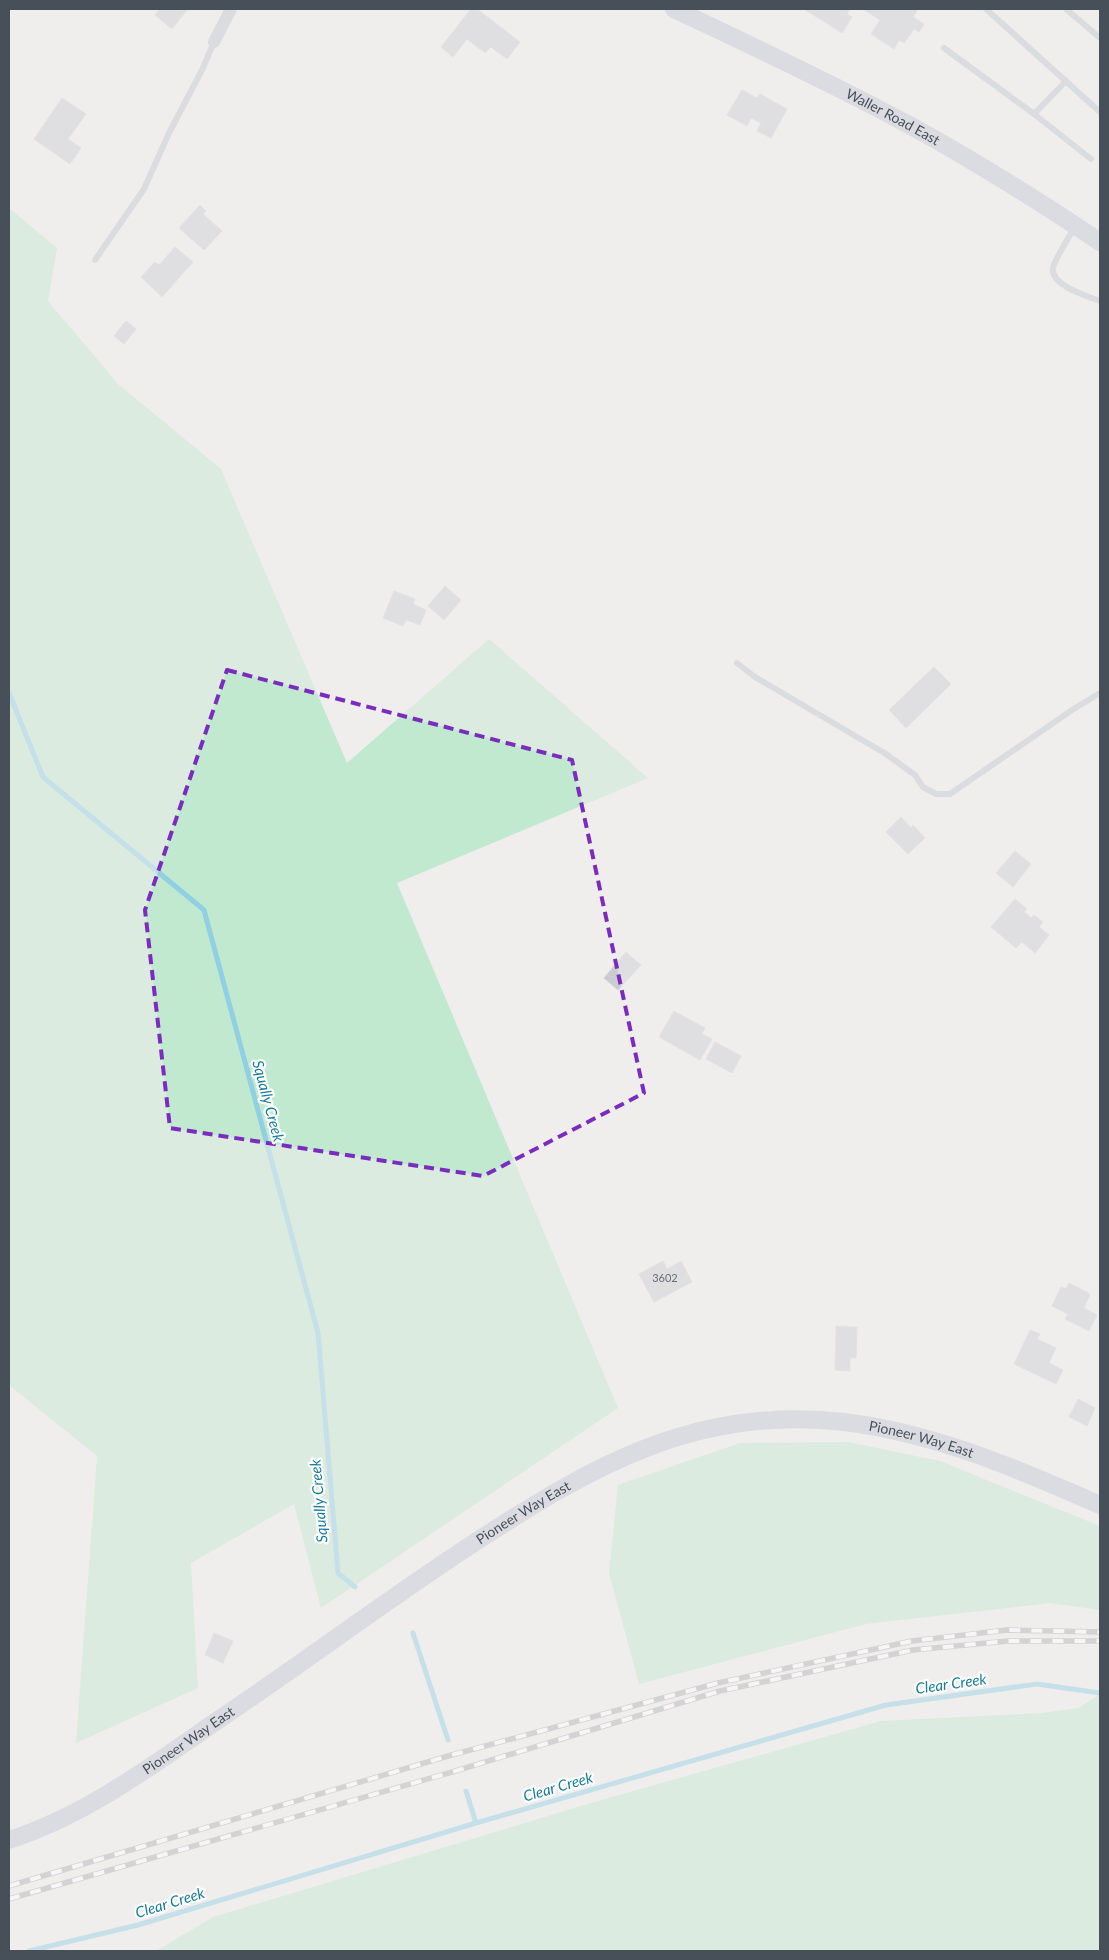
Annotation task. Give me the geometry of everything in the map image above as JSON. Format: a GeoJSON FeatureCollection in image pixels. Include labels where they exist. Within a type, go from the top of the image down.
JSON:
{"type":"FeatureCollection","features":[{"type":"Feature","properties":{"kind":"main road","name":"Waller Road East"},"geometry":{"type":"LineString","coordinates":[[674,9],[896,117],[1008,183],[1075,226],[1100,239]]}},
{"type":"Feature","properties":{"kind":"main road","name":"Pioneer Way East"},"geometry":{"type":"LineString","coordinates":[[9,1840],[53,1822],[124,1786],[440,1565],[535,1503],[619,1458],[665,1440],[743,1422],[789,1420],[844,1422],[903,1432],[948,1444],[1029,1474],[1100,1505]]}},
{"type":"Feature","properties":{"kind":"street"},"geometry":{"type":"LineString","coordinates":[[214,42],[231,9]]}},
{"type":"Feature","properties":{"kind":"lane"},"geometry":{"type":"LineString","coordinates":[[986,9],[1100,112]]}},
{"type":"Feature","properties":{"kind":"lane"},"geometry":{"type":"LineString","coordinates":[[1066,9],[1100,38]]}},
{"type":"Feature","properties":{"kind":"lane"},"geometry":{"type":"LineString","coordinates":[[95,260],[144,189],[168,133],[202,70],[214,42]]}},
{"type":"Feature","properties":{"kind":"lane"},"geometry":{"type":"LineString","coordinates":[[944,48],[1034,114],[1091,159]]}},
{"type":"Feature","properties":{"kind":"lane"},"geometry":{"type":"LineString","coordinates":[[1034,114],[1066,81]]}},
{"type":"Feature","properties":{"kind":"lane"},"geometry":{"type":"LineString","coordinates":[[1075,226],[1053,268],[1055,277],[1065,286],[1100,300]]}},
{"type":"Feature","properties":{"kind":"lane"},"geometry":{"type":"LineString","coordinates":[[737,663],[755,676],[886,754],[915,775],[923,787],[936,794],[950,794],[1072,710],[1100,693]]}},
{"type":"Feature","properties":{"kind":"highlighted area"},"geometry":{"type":"Polygon","coordinates":[[[227,670],[572,760],[644,1093],[483,1176],[170,1128],[145,910],[227,670]]]}},
{"type":"Feature","properties":{"kind":"green space"},"geometry":{"type":"Polygon","coordinates":[[[9,208],[57,248],[48,301],[118,384],[221,469],[347,763],[489,639],[648,778],[397,883],[618,1408],[321,1608],[294,1504],[191,1563],[198,1688],[76,1743],[97,1456],[9,1385],[9,208]]]}},
{"type":"Feature","properties":{"kind":"green space"},"geometry":{"type":"Polygon","coordinates":[[[848,1442],[940,1461],[1100,1526],[1100,1610],[1050,1603],[866,1624],[639,1684],[609,1573],[618,1485],[740,1443],[848,1442]]]}},
{"type":"Feature","properties":{"kind":"green space"},"geometry":{"type":"Polygon","coordinates":[[[1100,1694],[1100,1951],[156,1951],[213,1917],[591,1803],[881,1721],[1041,1713],[1079,1708],[1100,1694]]]}},
{"type":"Feature","properties":{"kind":"building"},"geometry":{"type":"Polygon","coordinates":[[[160,9],[188,9],[172,29],[155,15],[160,9]]]}},
{"type":"Feature","properties":{"kind":"building"},"geometry":{"type":"Polygon","coordinates":[[[471,9],[477,9],[520,42],[507,59],[491,47],[485,53],[467,39],[453,57],[441,47],[471,9]]]}},
{"type":"Feature","properties":{"kind":"building"},"geometry":{"type":"Polygon","coordinates":[[[804,9],[850,9],[847,14],[852,17],[842,33],[804,9]]]}},
{"type":"Feature","properties":{"kind":"building"},"geometry":{"type":"Polygon","coordinates":[[[863,9],[914,9],[917,11],[913,17],[924,24],[919,32],[914,29],[904,43],[899,40],[894,49],[871,34],[880,20],[863,9]]]}},
{"type":"Feature","properties":{"kind":"building"},"geometry":{"type":"Polygon","coordinates":[[[742,90],[757,98],[760,94],[787,109],[771,138],[757,131],[761,123],[751,118],[747,126],[727,115],[742,90]]]}},
{"type":"Feature","properties":{"kind":"building"},"geometry":{"type":"Polygon","coordinates":[[[62,98],[86,114],[68,139],[81,148],[70,164],[34,139],[62,98]]]}},
{"type":"Feature","properties":{"kind":"building"},"geometry":{"type":"Polygon","coordinates":[[[200,205],[206,211],[203,214],[222,231],[204,250],[179,228],[200,205]]]}},
{"type":"Feature","properties":{"kind":"building"},"geometry":{"type":"Polygon","coordinates":[[[175,247],[193,262],[162,297],[141,277],[155,262],[159,265],[175,247]]]}},
{"type":"Feature","properties":{"kind":"building"},"geometry":{"type":"Polygon","coordinates":[[[126,321],[136,329],[124,344],[114,336],[126,321]]]}},
{"type":"Feature","properties":{"kind":"building"},"geometry":{"type":"Polygon","coordinates":[[[445,586],[461,600],[444,620],[428,606],[445,586]]]}},
{"type":"Feature","properties":{"kind":"building"},"geometry":{"type":"Polygon","coordinates":[[[394,591],[415,599],[413,604],[426,610],[420,625],[406,620],[403,626],[383,618],[394,591]]]}},
{"type":"Feature","properties":{"kind":"building"},"geometry":{"type":"Polygon","coordinates":[[[934,667],[951,684],[906,728],[889,710],[934,667]]]}},
{"type":"Feature","properties":{"kind":"building"},"geometry":{"type":"Polygon","coordinates":[[[901,817],[911,828],[913,825],[925,838],[908,854],[886,832],[901,817]]]}},
{"type":"Feature","properties":{"kind":"building"},"geometry":{"type":"Polygon","coordinates":[[[1015,851],[1031,864],[1013,887],[996,873],[1015,851]]]}},
{"type":"Feature","properties":{"kind":"building"},"geometry":{"type":"Polygon","coordinates":[[[1015,899],[1027,909],[1024,912],[1031,918],[1034,915],[1043,922],[1039,927],[1049,935],[1035,953],[1022,942],[1016,948],[991,927],[1015,899]]]}},
{"type":"Feature","properties":{"kind":"building"},"geometry":{"type":"Polygon","coordinates":[[[626,952],[641,965],[618,990],[604,978],[626,952]]]}},
{"type":"Feature","properties":{"kind":"building"},"geometry":{"type":"Polygon","coordinates":[[[674,1011],[705,1028],[702,1034],[712,1039],[700,1060],[659,1037],[674,1011]]]}},
{"type":"Feature","properties":{"kind":"building"},"geometry":{"type":"Polygon","coordinates":[[[715,1042],[741,1056],[732,1073],[706,1059],[715,1042]]]}},
{"type":"Feature","properties":{"kind":"building"},"geometry":{"type":"Polygon","coordinates":[[[663,1261],[667,1269],[681,1261],[692,1282],[654,1302],[639,1274],[663,1261]]]}},
{"type":"Feature","properties":{"kind":"building"},"geometry":{"type":"Polygon","coordinates":[[[1069,1283],[1090,1294],[1084,1308],[1097,1315],[1089,1331],[1065,1319],[1068,1314],[1052,1306],[1061,1287],[1066,1289],[1069,1283]]]}},
{"type":"Feature","properties":{"kind":"building"},"geometry":{"type":"Polygon","coordinates":[[[836,1326],[857,1327],[856,1358],[850,1358],[850,1371],[835,1370],[836,1326]]]}},
{"type":"Feature","properties":{"kind":"building"},"geometry":{"type":"Polygon","coordinates":[[[1030,1330],[1040,1334],[1037,1339],[1056,1348],[1049,1363],[1063,1370],[1056,1384],[1014,1364],[1030,1330]]]}},
{"type":"Feature","properties":{"kind":"building"},"geometry":{"type":"Polygon","coordinates":[[[1078,1399],[1095,1408],[1087,1426],[1069,1417],[1078,1399]]]}},
{"type":"Feature","properties":{"kind":"building"},"geometry":{"type":"Polygon","coordinates":[[[214,1633],[233,1641],[223,1663],[205,1655],[214,1633]]]}},
{"type":"Feature","properties":{"kind":"waterway","name":"Squally Creek"},"geometry":{"type":"LineString","coordinates":[[9,693],[43,777],[204,910],[318,1333],[338,1573],[355,1587]]}},
{"type":"Feature","properties":{"kind":"waterway","name":"Squally Creek"},"geometry":{"type":"LineString","coordinates":[[413,1633],[448,1740]]}},
{"type":"Feature","properties":{"kind":"waterway","name":"Clear Creek"},"geometry":{"type":"LineString","coordinates":[[29,1951],[138,1925],[476,1823],[886,1705],[1037,1684],[1100,1693]]}},
{"type":"Feature","properties":{"kind":"waterway","name":"Squally Creek"},"geometry":{"type":"LineString","coordinates":[[466,1791],[476,1823]]}},
{"type":"Feature","properties":{"kind":"railway"},"geometry":{"type":"LineString","coordinates":[[9,1886],[448,1756],[718,1683],[912,1641],[1007,1630],[1100,1632]]}},
{"type":"Feature","properties":{"kind":"railway"},"geometry":{"type":"LineString","coordinates":[[9,1899],[452,1772],[720,1691],[913,1650],[1008,1641],[1100,1641]]}}]}
